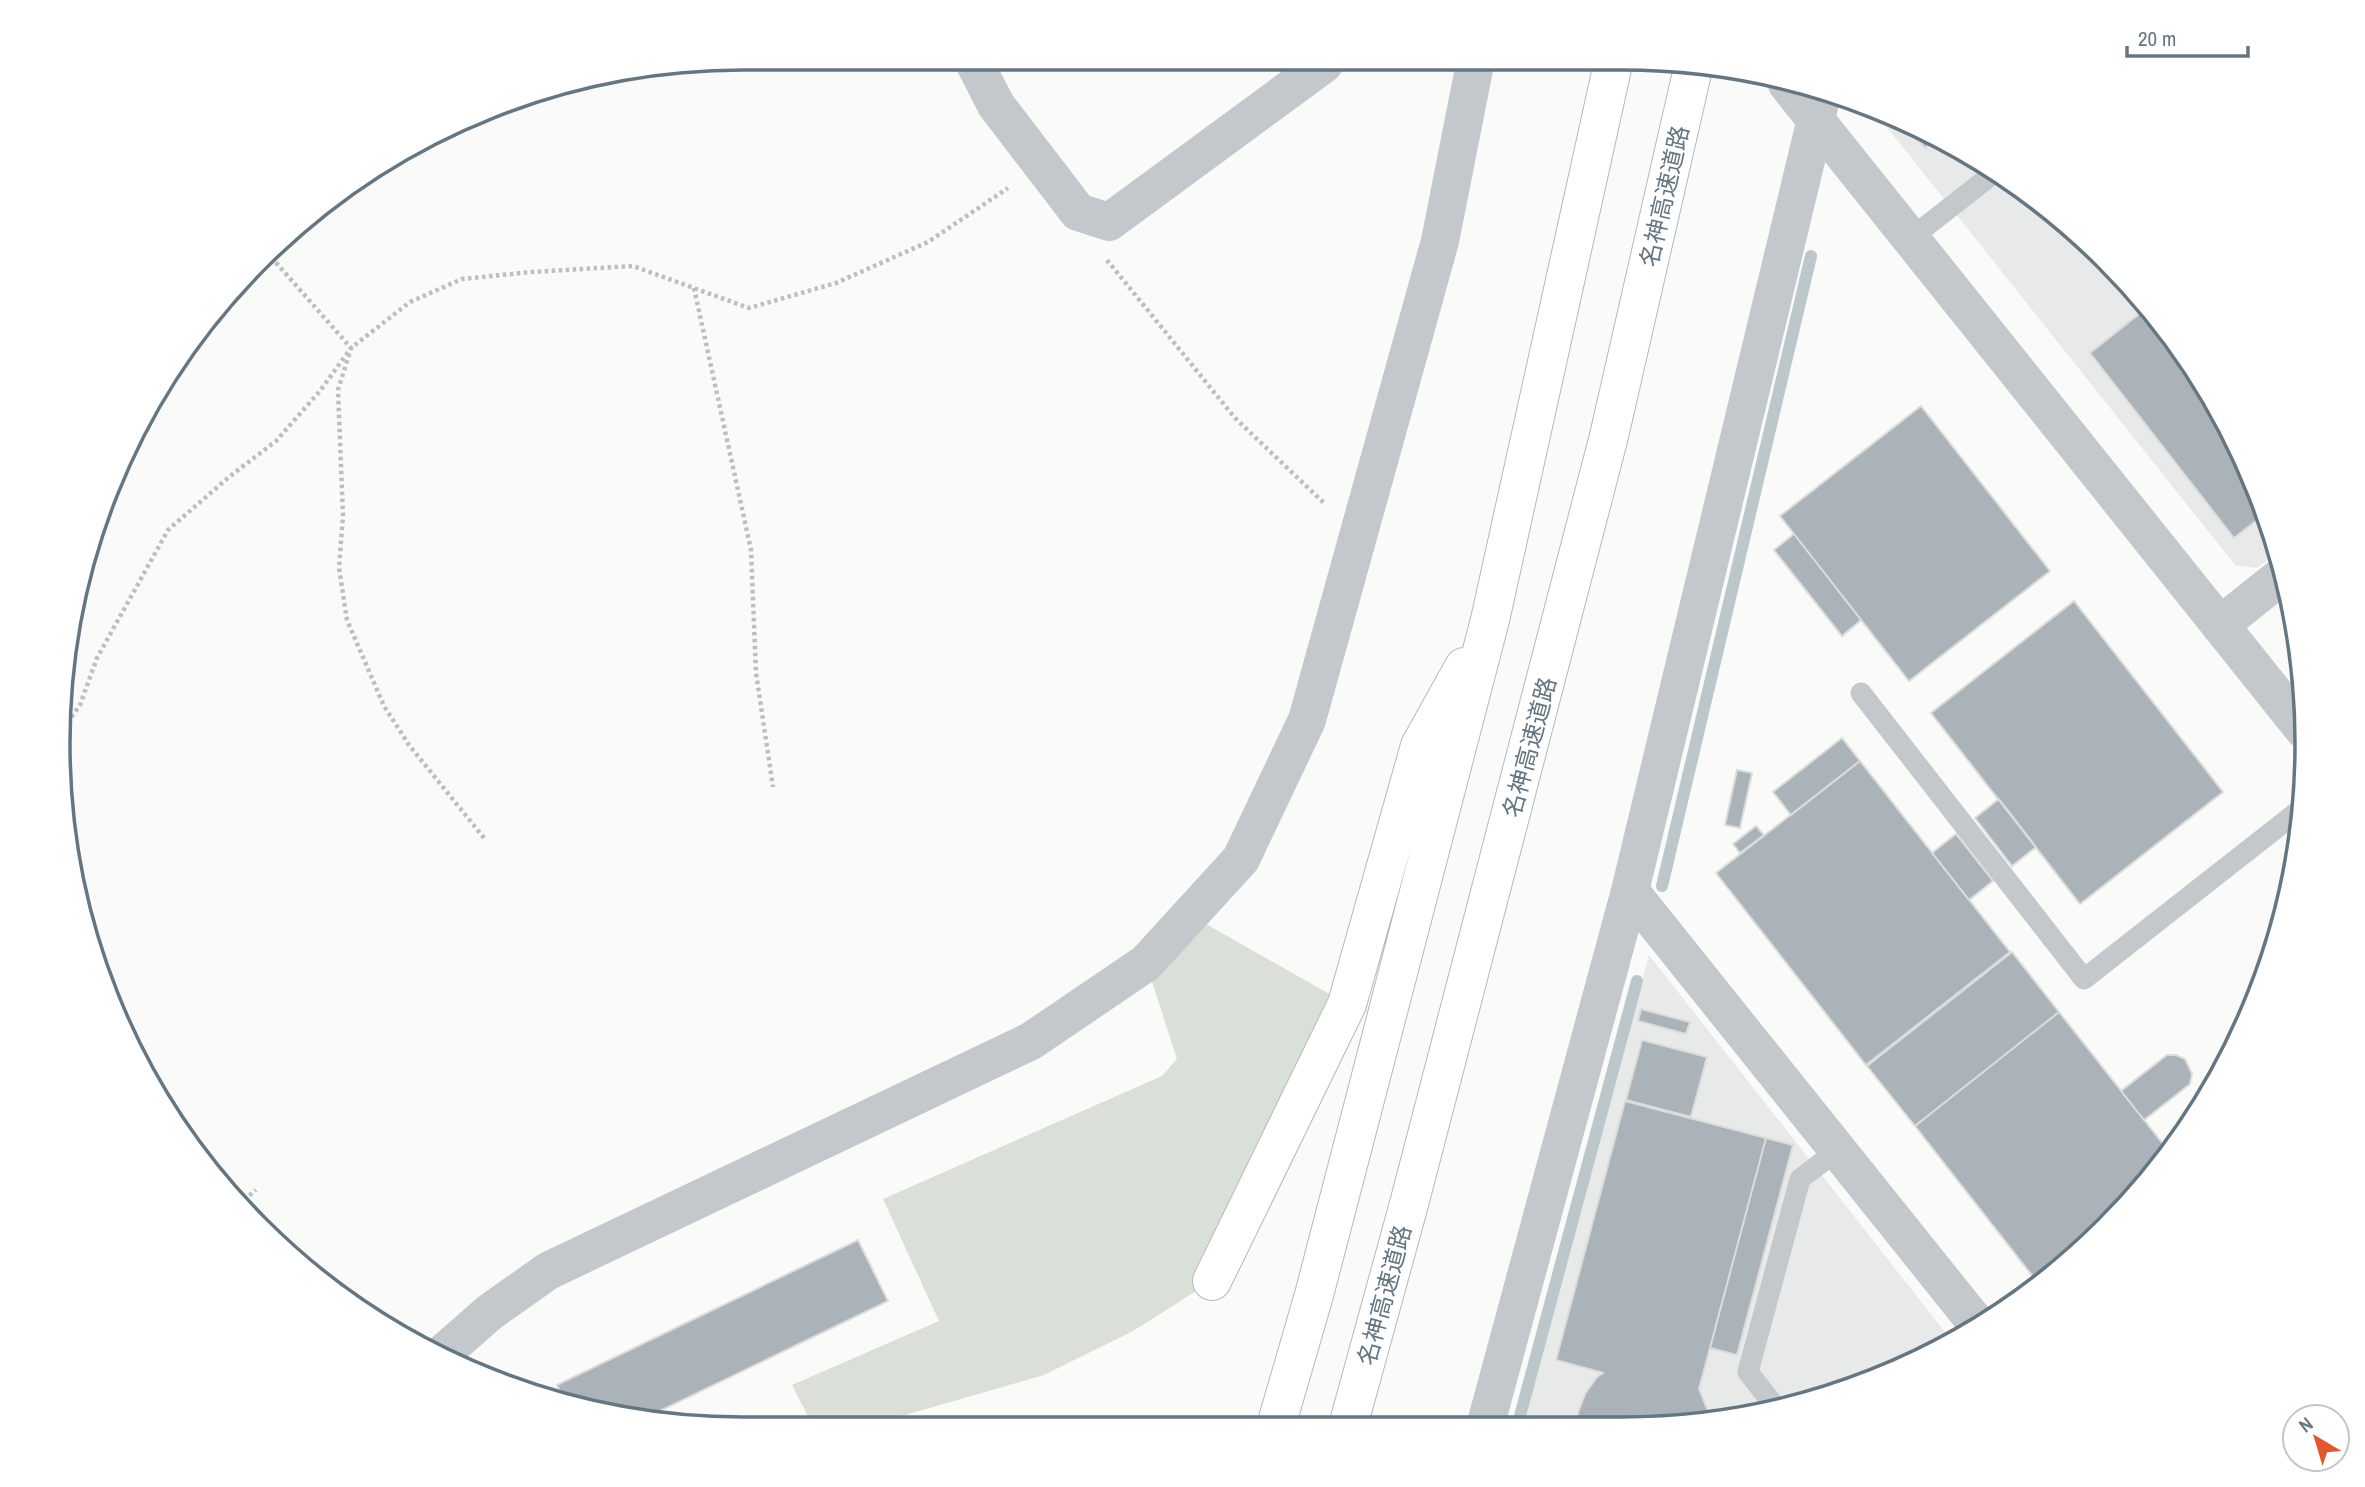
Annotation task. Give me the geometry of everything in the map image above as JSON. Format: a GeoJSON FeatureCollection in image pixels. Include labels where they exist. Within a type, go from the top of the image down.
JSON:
{"type":"FeatureCollection","features":[{"type":"Feature","properties":{"kind":"highway"},"geometry":{"type":"LineString","coordinates":[[1279,1417],[1314,1295],[1490,620],[1612,70]]}},
{"type":"Feature","properties":{"kind":"highway","name":"名神高速道路"},"geometry":{"type":"LineString","coordinates":[[1350,1417],[1587,525],[1691,79]]}},
{"type":"Feature","properties":{"kind":"highway"},"geometry":{"type":"LineString","coordinates":[[1212,1281],[1346,1004],[1420,746],[1490,620]]}},
{"type":"Feature","properties":{"kind":"street"},"geometry":{"type":"LineString","coordinates":[[978,70],[996,105],[1078,212],[1109,222],[1316,70]]}},
{"type":"Feature","properties":{"kind":"street"},"geometry":{"type":"LineString","coordinates":[[448,1349],[490,1312],[548,1271],[1031,1041],[1146,962],[1241,859],[1307,720],[1440,241],[1474,70]]}},
{"type":"Feature","properties":{"kind":"street"},"geometry":{"type":"LineString","coordinates":[[1802,95],[1819,107],[1910,239],[2294,718]]}},
{"type":"Feature","properties":{"kind":"street"},"geometry":{"type":"LineString","coordinates":[[1488,1417],[1630,891],[1819,107]]}},
{"type":"Feature","properties":{"kind":"street"},"geometry":{"type":"LineString","coordinates":[[2220,625],[2275,581]]}},
{"type":"Feature","properties":{"kind":"street"},"geometry":{"type":"LineString","coordinates":[[1630,891],[1972,1318]]}},
{"type":"Feature","properties":{"kind":"lane"},"geometry":{"type":"LineString","coordinates":[[1910,239],[1987,178]]}},
{"type":"Feature","properties":{"kind":"lane"},"geometry":{"type":"LineString","coordinates":[[1861,693],[2084,979],[2291,817]]}},
{"type":"Feature","properties":{"kind":"lane"},"geometry":{"type":"LineString","coordinates":[[1770,1400],[1748,1372],[1800,1179],[1838,1150]]}},
{"type":"Feature","properties":{"kind":"path"},"geometry":{"type":"LineString","coordinates":[[71,718],[80,705],[97,658],[168,530],[229,477],[276,441],[320,391],[351,348],[410,302],[462,279],[633,266],[750,308],[836,283],[928,242],[1007,189],[1036,155]]}},
{"type":"Feature","properties":{"kind":"path"},"geometry":{"type":"LineString","coordinates":[[1078,212],[1090,239],[1235,418],[1358,536]]}},
{"type":"Feature","properties":{"kind":"path"},"geometry":{"type":"LineString","coordinates":[[274,260],[351,348]]}},
{"type":"Feature","properties":{"kind":"path"},"geometry":{"type":"LineString","coordinates":[[694,287],[751,550],[756,673],[773,787]]}},
{"type":"Feature","properties":{"kind":"path"},"geometry":{"type":"LineString","coordinates":[[351,348],[338,390],[342,516],[339,568],[347,620],[367,669],[409,744],[484,838]]}},
{"type":"Feature","properties":{"kind":"path"},"geometry":{"type":"LineString","coordinates":[[246,1198],[256,1190]]}},
{"type":"Feature","properties":{"kind":"shaded area"},"geometry":{"type":"Polygon","coordinates":[[[1884,123],[1958,160],[2032,209],[2098,267],[2156,333],[2205,407],[2226,446],[2259,527],[2269,559],[2257,568],[2235,565],[1884,123]]]}},
{"type":"Feature","properties":{"kind":"shaded area"},"geometry":{"type":"Polygon","coordinates":[[[1190,915],[1347,1004],[1212,1281],[1133,1331],[1044,1375],[898,1417],[808,1417],[792,1385],[939,1321],[883,1199],[1162,1076],[1177,1059],[1146,963],[1190,915]]]}},
{"type":"Feature","properties":{"kind":"shaded area"},"geometry":{"type":"Polygon","coordinates":[[[1649,955],[1946,1333],[1879,1366],[1838,1381],[1753,1404],[1666,1416],[1526,1417],[1649,955]]]}},
{"type":"Feature","properties":{"kind":"building"},"geometry":{"type":"Polygon","coordinates":[[[1918,138],[1929,145],[1925,148],[1918,138]]]}},
{"type":"Feature","properties":{"kind":"building"},"geometry":{"type":"Polygon","coordinates":[[[2140,313],[2205,407],[2226,446],[2257,520],[2234,538],[2090,353],[2140,313]]]}},
{"type":"Feature","properties":{"kind":"building"},"geometry":{"type":"Polygon","coordinates":[[[1921,406],[2050,571],[1909,681],[1780,516],[1921,406]]]}},
{"type":"Feature","properties":{"kind":"building"},"geometry":{"type":"Polygon","coordinates":[[[1794,534],[1861,620],[1842,636],[1774,550],[1794,534]]]}},
{"type":"Feature","properties":{"kind":"building"},"geometry":{"type":"Polygon","coordinates":[[[2074,601],[2223,792],[2080,904],[1931,713],[2074,601]]]}},
{"type":"Feature","properties":{"kind":"building"},"geometry":{"type":"Polygon","coordinates":[[[1842,738],[1860,761],[1791,815],[1773,792],[1842,738]]]}},
{"type":"Feature","properties":{"kind":"building"},"geometry":{"type":"Polygon","coordinates":[[[1860,761],[2010,952],[1866,1065],[1716,873],[1860,761]]]}},
{"type":"Feature","properties":{"kind":"building"},"geometry":{"type":"Polygon","coordinates":[[[1737,770],[1752,773],[1740,828],[1725,825],[1737,770]]]}},
{"type":"Feature","properties":{"kind":"building"},"geometry":{"type":"Polygon","coordinates":[[[1999,799],[2036,847],[2012,866],[1975,818],[1999,799]]]}},
{"type":"Feature","properties":{"kind":"building"},"geometry":{"type":"Polygon","coordinates":[[[1756,826],[1764,835],[1740,853],[1733,844],[1756,826]]]}},
{"type":"Feature","properties":{"kind":"building"},"geometry":{"type":"Polygon","coordinates":[[[1956,834],[1993,881],[1969,900],[1932,853],[1956,834]]]}},
{"type":"Feature","properties":{"kind":"building"},"geometry":{"type":"Polygon","coordinates":[[[2012,952],[2059,1012],[1915,1126],[1867,1066],[2012,952]]]}},
{"type":"Feature","properties":{"kind":"building"},"geometry":{"type":"Polygon","coordinates":[[[1641,1009],[1690,1022],[1686,1034],[1638,1021],[1641,1009]]]}},
{"type":"Feature","properties":{"kind":"building"},"geometry":{"type":"Polygon","coordinates":[[[2059,1012],[2163,1144],[2098,1220],[2033,1277],[1915,1126],[2059,1012]]]}},
{"type":"Feature","properties":{"kind":"building"},"geometry":{"type":"Polygon","coordinates":[[[1642,1040],[1707,1057],[1691,1117],[1626,1100],[1642,1040]]]}},
{"type":"Feature","properties":{"kind":"building"},"geometry":{"type":"Polygon","coordinates":[[[2167,1055],[2185,1059],[2192,1074],[2190,1084],[2144,1120],[2121,1091],[2167,1055]]]}},
{"type":"Feature","properties":{"kind":"building"},"geometry":{"type":"Polygon","coordinates":[[[1625,1101],[1766,1138],[1699,1389],[1708,1411],[1666,1416],[1578,1417],[1585,1394],[1603,1373],[1556,1360],[1625,1101]]]}},
{"type":"Feature","properties":{"kind":"building"},"geometry":{"type":"Polygon","coordinates":[[[1766,1138],[1793,1145],[1737,1355],[1710,1348],[1766,1138]]]}},
{"type":"Feature","properties":{"kind":"building"},"geometry":{"type":"Polygon","coordinates":[[[858,1240],[888,1301],[659,1411],[569,1394],[560,1391],[557,1385],[858,1240]]]}},
{"type":"Feature","properties":{"kind":"waterway"},"geometry":{"type":"LineString","coordinates":[[1662,886],[1811,256]]}},
{"type":"Feature","properties":{"kind":"waterway"},"geometry":{"type":"LineString","coordinates":[[1520,1417],[1637,981]]}}]}
